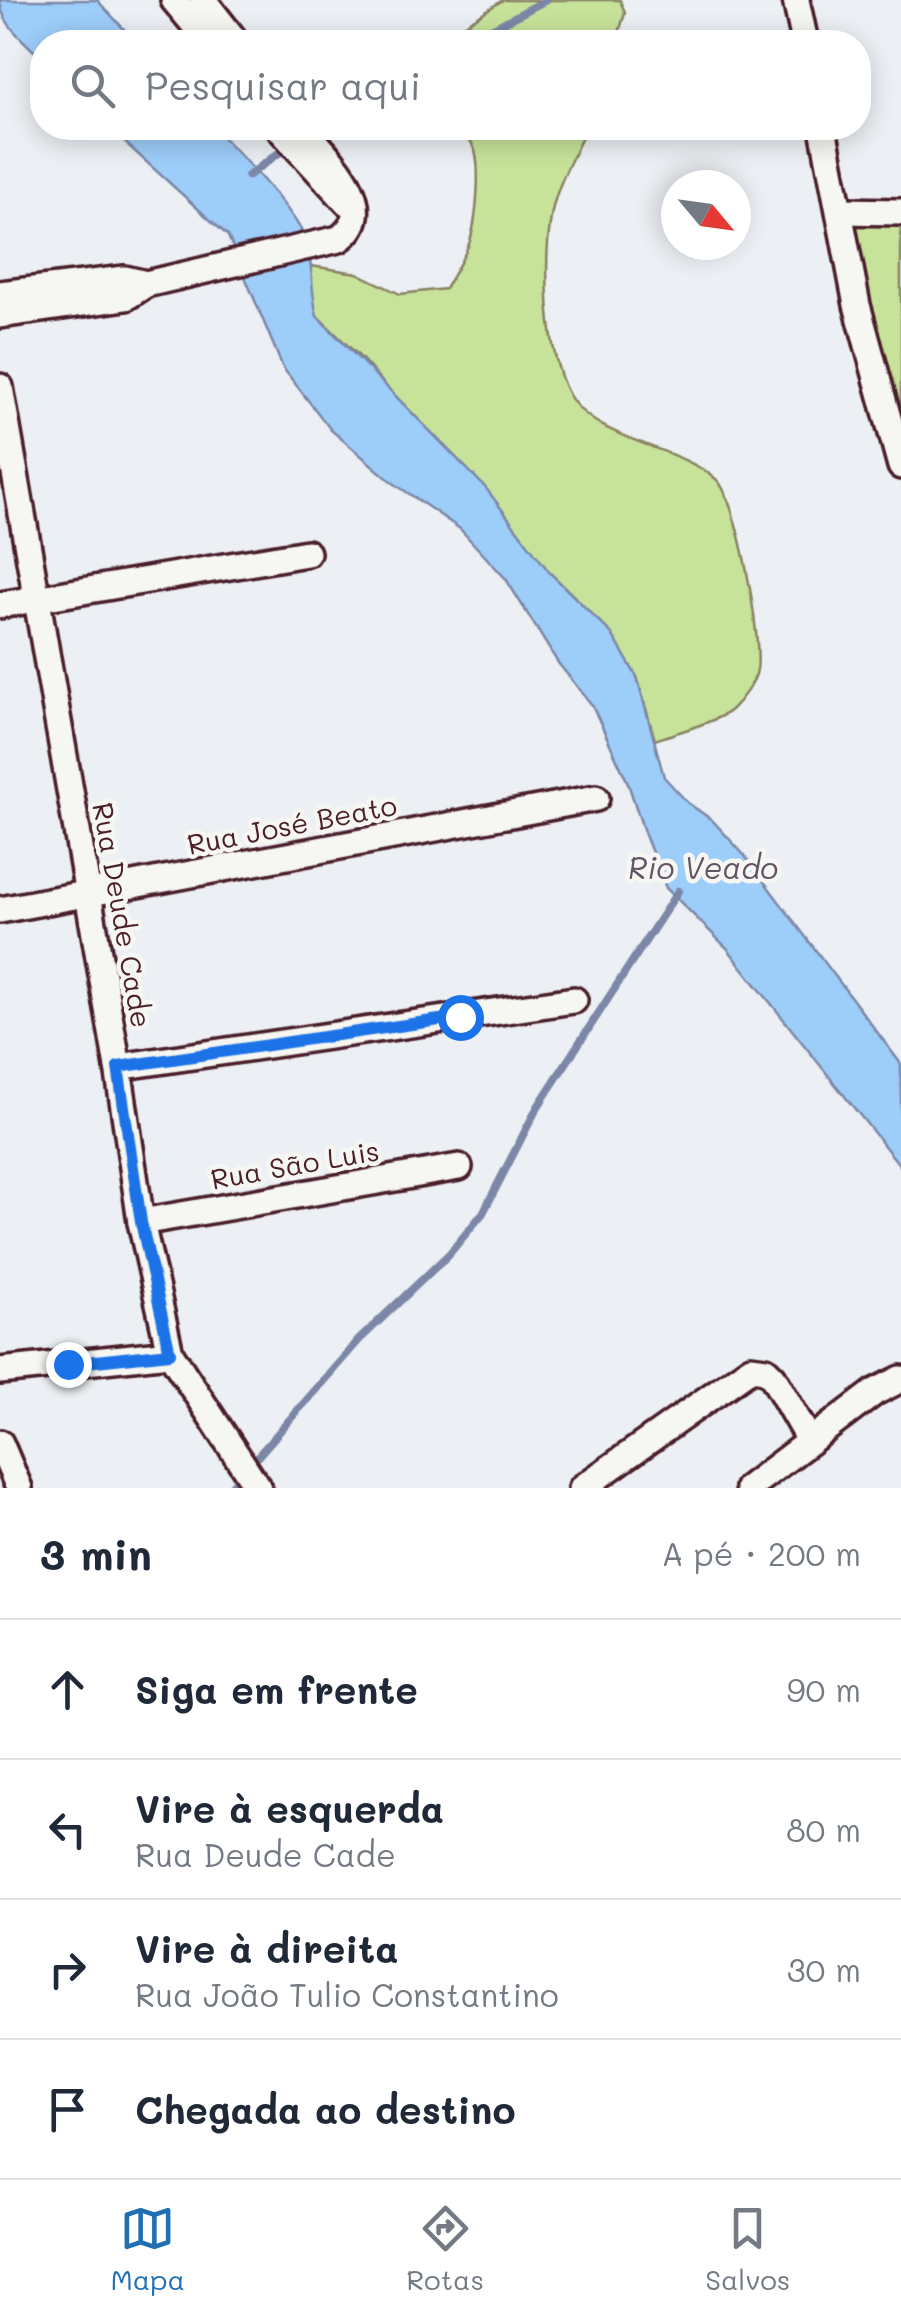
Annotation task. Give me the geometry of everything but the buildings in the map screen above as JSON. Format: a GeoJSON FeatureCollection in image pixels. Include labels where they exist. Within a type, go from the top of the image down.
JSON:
{"type":"FeatureCollection","features":[{"type":"Feature","properties":{"kind":"street"},"geometry":{"type":"LineString","coordinates":[[174,0],[199,30]]}},
{"type":"Feature","properties":{"kind":"street"},"geometry":{"type":"LineString","coordinates":[[203,0],[227,30]]}},
{"type":"Feature","properties":{"kind":"street"},"geometry":{"type":"LineString","coordinates":[[796,0],[802,30]]}},
{"type":"Feature","properties":{"kind":"street"},"geometry":{"type":"LineString","coordinates":[[289,140],[338,196],[355,208]]}},
{"type":"Feature","properties":{"kind":"street"},"geometry":{"type":"LineString","coordinates":[[0,316],[126,296],[146,284],[339,239],[349,233],[354,222],[350,186],[313,140]]}},
{"type":"Feature","properties":{"kind":"street"},"geometry":{"type":"LineString","coordinates":[[825,140],[857,305],[901,466]]}},
{"type":"Feature","properties":{"kind":"street"},"geometry":{"type":"LineString","coordinates":[[840,211],[901,212]]}},
{"type":"Feature","properties":{"kind":"street"},"geometry":{"type":"LineString","coordinates":[[0,294],[125,279],[146,284]]}},
{"type":"Feature","properties":{"kind":"street","name":"Rua Deude Cade"},"geometry":{"type":"LineString","coordinates":[[0,388],[118,1067],[141,1222],[170,1353],[258,1488]]}},
{"type":"Feature","properties":{"kind":"street"},"geometry":{"type":"LineString","coordinates":[[0,605],[308,553]]}},
{"type":"Feature","properties":{"kind":"street","name":"Rua José Beato"},"geometry":{"type":"LineString","coordinates":[[0,910],[596,798]]}},
{"type":"Feature","properties":{"kind":"street"},"geometry":{"type":"LineString","coordinates":[[118,1067],[574,1000]]}},
{"type":"Feature","properties":{"kind":"street","name":"Rua São Luis"},"geometry":{"type":"LineString","coordinates":[[141,1222],[458,1166]]}},
{"type":"Feature","properties":{"kind":"street"},"geometry":{"type":"LineString","coordinates":[[0,1371],[170,1353]]}},
{"type":"Feature","properties":{"kind":"street"},"geometry":{"type":"LineString","coordinates":[[582,1488],[751,1368],[766,1370],[773,1376],[808,1440]]}},
{"type":"Feature","properties":{"kind":"street"},"geometry":{"type":"LineString","coordinates":[[748,1488],[874,1392],[901,1379]]}},
{"type":"Feature","properties":{"kind":"street"},"geometry":{"type":"LineString","coordinates":[[0,1444],[19,1488]]}},
{"type":"Feature","properties":{"kind":"green space"},"geometry":{"type":"Polygon","coordinates":[[[503,0],[620,0],[625,13],[620,30],[456,30],[503,0]]]}},
{"type":"Feature","properties":{"kind":"green space"},"geometry":{"type":"Polygon","coordinates":[[[581,140],[558,191],[549,231],[548,304],[555,354],[568,393],[596,422],[699,468],[716,479],[724,491],[747,570],[758,654],[751,685],[732,709],[718,718],[655,740],[637,677],[581,603],[550,573],[362,359],[317,316],[310,290],[311,266],[357,273],[400,294],[445,289],[470,241],[478,174],[470,141],[581,140]]]}},
{"type":"Feature","properties":{"kind":"green space"},"geometry":{"type":"Polygon","coordinates":[[[823,203],[862,219],[901,220],[901,452],[846,307],[823,203]]]}},
{"type":"Feature","properties":{"kind":"water"},"geometry":{"type":"Polygon","coordinates":[[[0,0],[97,0],[125,30],[30,30],[30,48],[9,25],[0,0]]]}},
{"type":"Feature","properties":{"kind":"water","name":"Rio Veado"},"geometry":{"type":"Polygon","coordinates":[[[122,140],[225,140],[299,226],[308,247],[317,316],[485,487],[550,573],[612,634],[637,677],[664,777],[745,856],[901,1064],[901,1167],[727,948],[666,888],[628,783],[592,705],[558,663],[506,579],[460,529],[392,482],[331,430],[283,368],[228,236],[122,140]]]}},
{"type":"Feature","properties":{"kind":"waterway"},"geometry":{"type":"LineString","coordinates":[[490,30],[546,0]]}},
{"type":"Feature","properties":{"kind":"waterway"},"geometry":{"type":"LineString","coordinates":[[248,176],[284,149]]}},
{"type":"Feature","properties":{"kind":"waterway"},"geometry":{"type":"LineString","coordinates":[[230,1488],[359,1340],[449,1254],[483,1213],[537,1108],[678,891]]}},
{"type":"Feature","properties":{"kind":"route"},"geometry":{"type":"LineString","coordinates":[[68,1364],[170,1353],[141,1222],[118,1067],[460,1017]]}}]}
